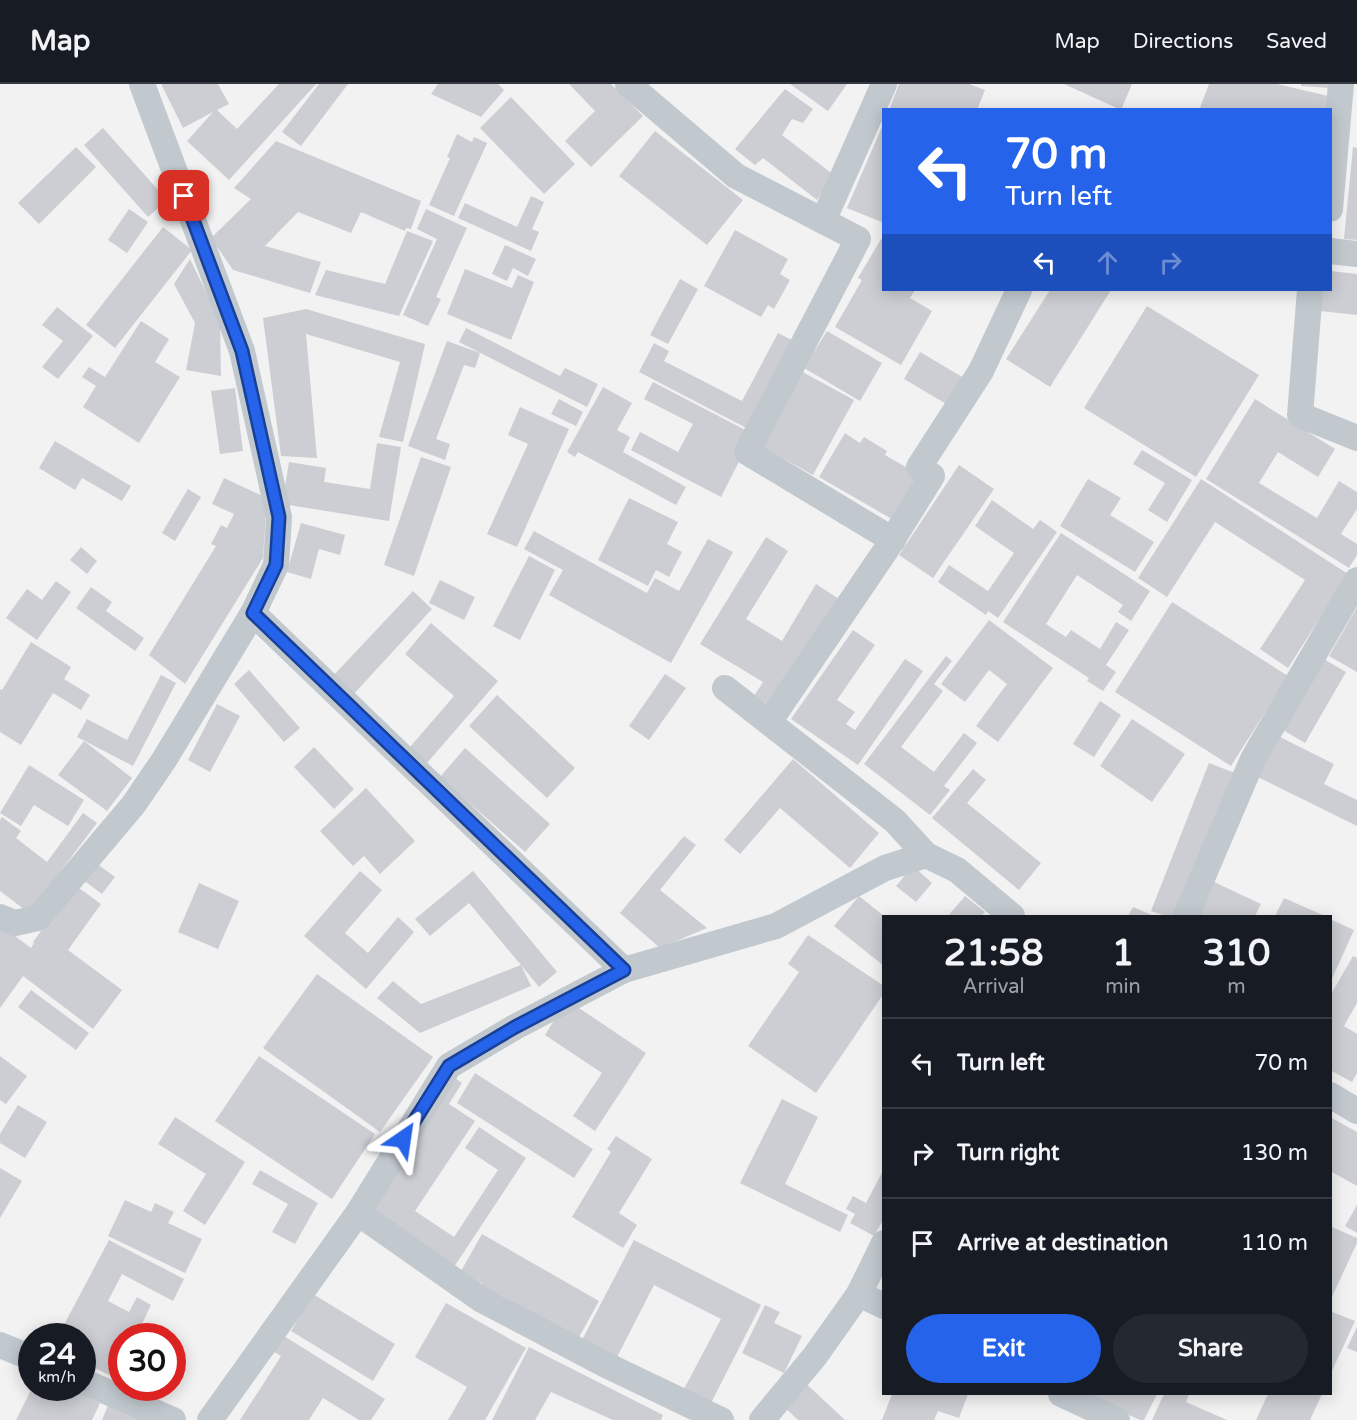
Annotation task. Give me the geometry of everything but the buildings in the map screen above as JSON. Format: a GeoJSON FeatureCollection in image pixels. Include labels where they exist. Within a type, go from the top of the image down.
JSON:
{"type":"FeatureCollection","features":[{"type":"Feature","properties":{"kind":"street"},"geometry":{"type":"LineString","coordinates":[[0,917],[15,923],[38,918],[134,804],[164,760],[253,613],[276,565],[279,517],[242,351],[142,84]]}},
{"type":"Feature","properties":{"kind":"street"},"geometry":{"type":"LineString","coordinates":[[628,84],[736,176],[858,240],[747,452],[893,540]]}},
{"type":"Feature","properties":{"kind":"street"},"geometry":{"type":"LineString","coordinates":[[823,221],[884,84]]}},
{"type":"Feature","properties":{"kind":"street"},"geometry":{"type":"LineString","coordinates":[[1332,186],[1341,84]]}},
{"type":"Feature","properties":{"kind":"street"},"geometry":{"type":"LineString","coordinates":[[1332,251],[1357,254]]}},
{"type":"Feature","properties":{"kind":"street"},"geometry":{"type":"LineString","coordinates":[[769,723],[893,540],[932,476],[919,467],[981,372],[1019,291]]}},
{"type":"Feature","properties":{"kind":"street"},"geometry":{"type":"LineString","coordinates":[[1310,291],[1300,415],[1357,438]]}},
{"type":"Feature","properties":{"kind":"street"},"geometry":{"type":"LineString","coordinates":[[1186,915],[1253,759],[1357,580]]}},
{"type":"Feature","properties":{"kind":"street"},"geometry":{"type":"LineString","coordinates":[[253,613],[624,970]]}},
{"type":"Feature","properties":{"kind":"street"},"geometry":{"type":"LineString","coordinates":[[725,688],[895,821],[926,855],[957,870],[1011,915]]}},
{"type":"Feature","properties":{"kind":"street"},"geometry":{"type":"LineString","coordinates":[[210,1420],[358,1213],[449,1066],[515,1027],[624,970],[776,926],[885,868],[926,855]]}},
{"type":"Feature","properties":{"kind":"street"},"geometry":{"type":"LineString","coordinates":[[1332,1096],[1357,1111]]}},
{"type":"Feature","properties":{"kind":"street"},"geometry":{"type":"LineString","coordinates":[[358,1213],[482,1300],[606,1365],[721,1420]]}},
{"type":"Feature","properties":{"kind":"street"},"geometry":{"type":"LineString","coordinates":[[762,1420],[815,1356],[859,1294],[882,1247]]}},
{"type":"Feature","properties":{"kind":"street"},"geometry":{"type":"LineString","coordinates":[[859,1294],[882,1305]]}},
{"type":"Feature","properties":{"kind":"street"},"geometry":{"type":"LineString","coordinates":[[0,1345],[18,1352]]}},
{"type":"Feature","properties":{"kind":"street"},"geometry":{"type":"LineString","coordinates":[[96,1387],[173,1420]]}},
{"type":"Feature","properties":{"kind":"street"},"geometry":{"type":"LineString","coordinates":[[1063,1395],[1117,1420]]}},
{"type":"Feature","properties":{"kind":"route"},"geometry":{"type":"LineString","coordinates":[[184,196],[242,351],[279,517],[276,565],[253,613],[624,970],[515,1027],[449,1066],[403,1139]]}}]}
